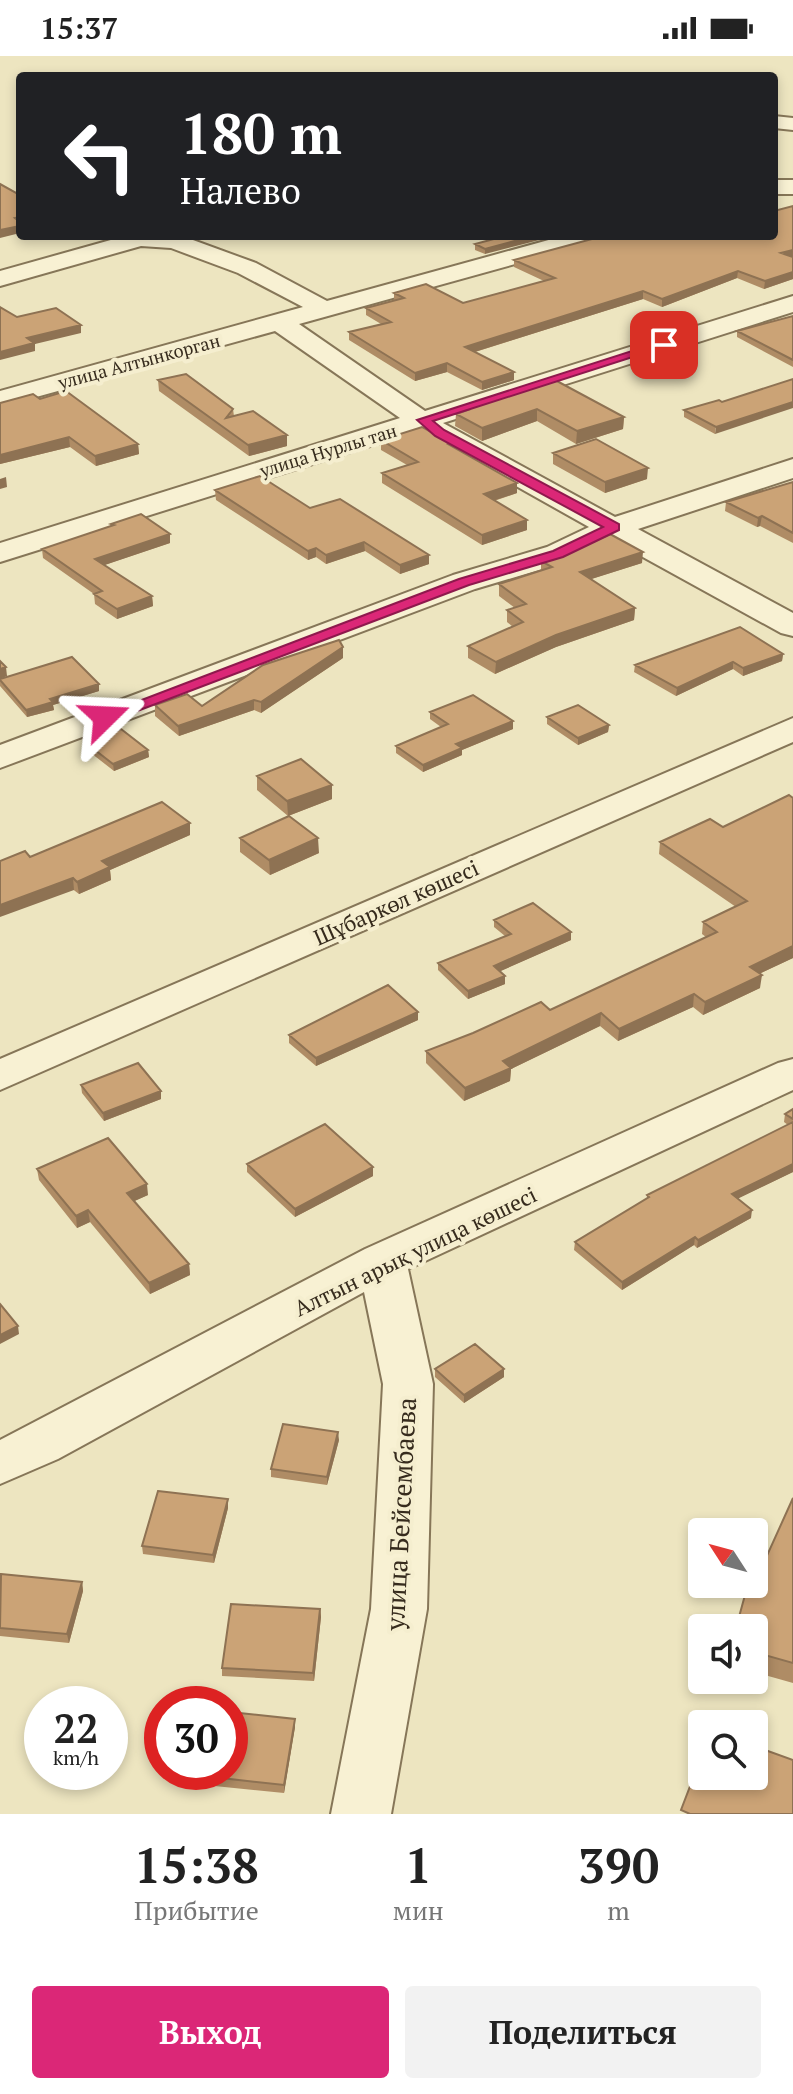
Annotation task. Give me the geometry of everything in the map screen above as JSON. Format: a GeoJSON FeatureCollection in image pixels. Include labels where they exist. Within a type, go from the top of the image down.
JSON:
{"type":"FeatureCollection","features":[{"type":"Feature","properties":{"kind":"street"},"geometry":{"type":"LineString","coordinates":[[0,279],[136,240]]}},
{"type":"Feature","properties":{"kind":"street"},"geometry":{"type":"LineString","coordinates":[[157,240],[174,241],[247,268],[302,295],[322,309]]}},
{"type":"Feature","properties":{"kind":"street","name":"улица Алтынкорган"},"geometry":{"type":"LineString","coordinates":[[0,399],[575,240]]}},
{"type":"Feature","properties":{"kind":"street","name":"улица Нурлы тан"},"geometry":{"type":"LineString","coordinates":[[0,553],[793,304]]}},
{"type":"Feature","properties":{"kind":"street"},"geometry":{"type":"LineString","coordinates":[[279,322],[439,433],[793,626]]}},
{"type":"Feature","properties":{"kind":"street"},"geometry":{"type":"LineString","coordinates":[[0,757],[464,582],[558,554],[614,527],[793,468]]}},
{"type":"Feature","properties":{"kind":"street","name":"Шұбаркөл көшесі"},"geometry":{"type":"LineString","coordinates":[[0,1051],[793,710]]}},
{"type":"Feature","properties":{"kind":"street","name":"Шұбаркөл көшесі"},"geometry":{"type":"LineString","coordinates":[[0,1076],[793,729]]}},
{"type":"Feature","properties":{"kind":"street","name":"Алтын арық улица көшесі"},"geometry":{"type":"LineString","coordinates":[[0,1463],[40,1445],[382,1261],[793,1073]]}},
{"type":"Feature","properties":{"kind":"street","name":"улица Бейсембаева"},"geometry":{"type":"LineString","coordinates":[[361,1814],[399,1609],[408,1384],[382,1261]]}},
{"type":"Feature","properties":{"kind":"building"},"geometry":{"type":"Polygon","coordinates":[[[0,184],[16,193],[16,227],[0,230],[0,184]]]}},
{"type":"Feature","properties":{"kind":"building"},"geometry":{"type":"Polygon","coordinates":[[[793,206],[793,250],[781,253],[793,257],[793,272],[765,281],[738,271],[662,299],[643,291],[465,347],[514,372],[482,382],[447,363],[415,373],[349,332],[391,322],[366,308],[404,298],[394,293],[426,284],[463,303],[555,278],[514,260],[588,240],[778,240],[778,210],[793,206]]]}},
{"type":"Feature","properties":{"kind":"building"},"geometry":{"type":"Polygon","coordinates":[[[490,240],[518,240],[485,249],[475,244],[490,240]]]}},
{"type":"Feature","properties":{"kind":"building"},"geometry":{"type":"Polygon","coordinates":[[[0,307],[17,317],[56,308],[81,325],[27,338],[34,343],[0,352],[0,307]]]}},
{"type":"Feature","properties":{"kind":"building"},"geometry":{"type":"Polygon","coordinates":[[[793,316],[793,360],[737,331],[793,316]]]}},
{"type":"Feature","properties":{"kind":"building"},"geometry":{"type":"Polygon","coordinates":[[[186,374],[233,409],[226,418],[253,411],[287,435],[248,445],[158,380],[186,374]]]}},
{"type":"Feature","properties":{"kind":"building"},"geometry":{"type":"Polygon","coordinates":[[[793,379],[793,402],[716,427],[684,410],[719,400],[722,402],[793,379]]]}},
{"type":"Feature","properties":{"kind":"building"},"geometry":{"type":"Polygon","coordinates":[[[555,380],[624,417],[577,431],[537,409],[482,428],[456,414],[468,410],[463,408],[555,380]]]}},
{"type":"Feature","properties":{"kind":"building"},"geometry":{"type":"Polygon","coordinates":[[[66,391],[138,444],[95,456],[69,437],[0,455],[0,403],[33,394],[40,399],[66,391]]]}},
{"type":"Feature","properties":{"kind":"building"},"geometry":{"type":"Polygon","coordinates":[[[422,427],[517,483],[484,494],[527,520],[482,535],[382,473],[418,462],[381,440],[422,427]]]}},
{"type":"Feature","properties":{"kind":"building"},"geometry":{"type":"Polygon","coordinates":[[[596,439],[648,468],[605,482],[553,453],[596,439]]]}},
{"type":"Feature","properties":{"kind":"building"},"geometry":{"type":"Polygon","coordinates":[[[260,476],[310,508],[340,499],[429,555],[400,565],[364,542],[326,555],[316,548],[308,551],[215,490],[260,476]]]}},
{"type":"Feature","properties":{"kind":"building"},"geometry":{"type":"Polygon","coordinates":[[[793,482],[793,533],[762,516],[758,518],[726,502],[793,482]]]}},
{"type":"Feature","properties":{"kind":"building"},"geometry":{"type":"Polygon","coordinates":[[[141,514],[170,534],[95,559],[152,596],[117,609],[94,594],[102,591],[42,549],[114,525],[111,524],[141,514]]]}},
{"type":"Feature","properties":{"kind":"building"},"geometry":{"type":"Polygon","coordinates":[[[610,534],[643,552],[580,572],[635,608],[556,635],[496,662],[468,646],[523,622],[507,610],[526,604],[499,584],[552,567],[541,561],[571,552],[610,534]]]}},
{"type":"Feature","properties":{"kind":"building"},"geometry":{"type":"Polygon","coordinates":[[[740,627],[783,654],[743,668],[733,662],[677,688],[635,665],[740,627]]]}},
{"type":"Feature","properties":{"kind":"building"},"geometry":{"type":"Polygon","coordinates":[[[339,640],[343,647],[261,702],[254,700],[178,726],[155,705],[187,694],[202,706],[263,665],[339,640]]]}},
{"type":"Feature","properties":{"kind":"building"},"geometry":{"type":"Polygon","coordinates":[[[72,657],[99,684],[26,710],[0,680],[0,679],[72,657]]]}},
{"type":"Feature","properties":{"kind":"building"},"geometry":{"type":"Polygon","coordinates":[[[473,695],[513,721],[456,744],[462,748],[423,765],[396,746],[448,724],[430,712],[473,695]]]}},
{"type":"Feature","properties":{"kind":"building"},"geometry":{"type":"Polygon","coordinates":[[[578,705],[609,725],[578,738],[547,717],[578,705]]]}},
{"type":"Feature","properties":{"kind":"building"},"geometry":{"type":"Polygon","coordinates":[[[121,729],[148,750],[113,764],[86,743],[121,729]]]}},
{"type":"Feature","properties":{"kind":"building"},"geometry":{"type":"Polygon","coordinates":[[[301,759],[332,785],[287,801],[257,776],[301,759]]]}},
{"type":"Feature","properties":{"kind":"building"},"geometry":{"type":"Polygon","coordinates":[[[789,795],[793,798],[793,946],[750,967],[762,975],[705,1002],[694,994],[619,1029],[601,1013],[503,1061],[511,1068],[465,1088],[426,1051],[541,1002],[550,1010],[717,932],[703,922],[747,901],[660,842],[710,819],[723,827],[789,795]]]}},
{"type":"Feature","properties":{"kind":"building"},"geometry":{"type":"Polygon","coordinates":[[[162,802],[190,823],[102,861],[110,867],[77,882],[73,878],[0,905],[0,861],[25,851],[30,857],[162,802]]]}},
{"type":"Feature","properties":{"kind":"building"},"geometry":{"type":"Polygon","coordinates":[[[289,816],[318,838],[269,860],[240,838],[289,816]]]}},
{"type":"Feature","properties":{"kind":"building"},"geometry":{"type":"Polygon","coordinates":[[[533,903],[571,932],[494,966],[505,976],[468,991],[438,963],[511,934],[494,920],[533,903]]]}},
{"type":"Feature","properties":{"kind":"building"},"geometry":{"type":"Polygon","coordinates":[[[388,985],[418,1012],[316,1058],[289,1035],[388,985]]]}},
{"type":"Feature","properties":{"kind":"building"},"geometry":{"type":"Polygon","coordinates":[[[138,1063],[161,1091],[103,1113],[81,1085],[138,1063]]]}},
{"type":"Feature","properties":{"kind":"building"},"geometry":{"type":"Polygon","coordinates":[[[793,1122],[793,1164],[732,1194],[752,1210],[698,1240],[695,1237],[622,1282],[575,1242],[649,1197],[647,1195],[793,1122]]]}},
{"type":"Feature","properties":{"kind":"building"},"geometry":{"type":"Polygon","coordinates":[[[325,1124],[373,1167],[295,1209],[247,1164],[325,1124]]]}},
{"type":"Feature","properties":{"kind":"building"},"geometry":{"type":"Polygon","coordinates":[[[108,1138],[147,1184],[127,1193],[189,1264],[149,1283],[88,1210],[76,1216],[37,1169],[108,1138]]]}},
{"type":"Feature","properties":{"kind":"building"},"geometry":{"type":"Polygon","coordinates":[[[0,1304],[18,1326],[0,1335],[0,1304]]]}},
{"type":"Feature","properties":{"kind":"building"},"geometry":{"type":"Polygon","coordinates":[[[475,1344],[504,1369],[464,1395],[435,1369],[475,1344]]]}},
{"type":"Feature","properties":{"kind":"building"},"geometry":{"type":"Polygon","coordinates":[[[283,1424],[338,1432],[327,1477],[271,1469],[283,1424]]]}},
{"type":"Feature","properties":{"kind":"building"},"geometry":{"type":"Polygon","coordinates":[[[158,1491],[228,1499],[213,1555],[142,1546],[158,1491]]]}},
{"type":"Feature","properties":{"kind":"building"},"geometry":{"type":"Polygon","coordinates":[[[793,1498],[793,1663],[768,1656],[768,1614],[740,1614],[744,1598],[768,1598],[768,1553],[793,1498]]]}},
{"type":"Feature","properties":{"kind":"building"},"geometry":{"type":"Polygon","coordinates":[[[1,1574],[82,1582],[67,1634],[0,1628],[1,1574]]]}},
{"type":"Feature","properties":{"kind":"building"},"geometry":{"type":"Polygon","coordinates":[[[231,1604],[320,1609],[313,1673],[222,1668],[231,1604]]]}},
{"type":"Feature","properties":{"kind":"building"},"geometry":{"type":"Polygon","coordinates":[[[248,1714],[295,1719],[284,1785],[248,1781],[248,1714]]]}},
{"type":"Feature","properties":{"kind":"building"},"geometry":{"type":"Polygon","coordinates":[[[768,1751],[793,1760],[793,1814],[690,1814],[681,1810],[689,1790],[768,1790],[768,1751]]]}},
{"type":"Feature","properties":{"kind":"route"},"geometry":{"type":"LineString","coordinates":[[105,717],[464,582],[558,554],[614,527],[439,433],[423,420],[664,345]]}}]}
